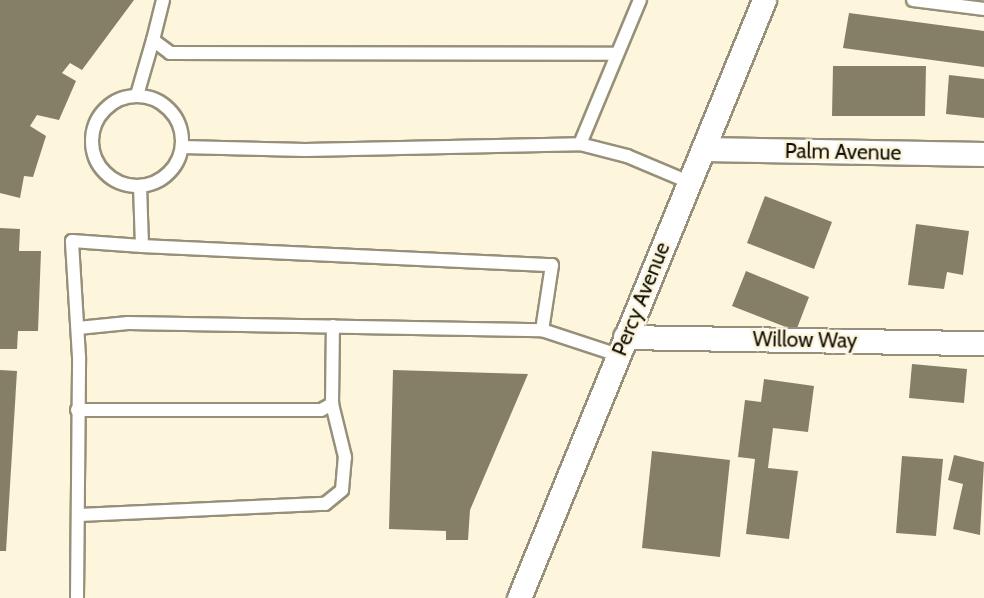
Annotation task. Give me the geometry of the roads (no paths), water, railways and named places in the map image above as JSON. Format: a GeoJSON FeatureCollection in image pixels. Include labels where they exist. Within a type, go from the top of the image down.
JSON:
{"type":"FeatureCollection","features":[{"type":"Feature","properties":{"kind":"street","name":"Percy Avenue"},"geometry":{"type":"LineString","coordinates":[[519,598],[764,0]]}},
{"type":"Feature","properties":{"kind":"street","name":"Palm Avenue"},"geometry":{"type":"LineString","coordinates":[[703,149],[984,155]]}},
{"type":"Feature","properties":{"kind":"street","name":"Willow Way"},"geometry":{"type":"LineString","coordinates":[[622,346],[984,343]]}},
{"type":"Feature","properties":{"kind":"lane"},"geometry":{"type":"LineString","coordinates":[[137,95],[163,0]]}},
{"type":"Feature","properties":{"kind":"lane"},"geometry":{"type":"LineString","coordinates":[[580,144],[640,0]]}},
{"type":"Feature","properties":{"kind":"lane"},"geometry":{"type":"LineString","coordinates":[[913,0],[984,9]]}},
{"type":"Feature","properties":{"kind":"lane"},"geometry":{"type":"LineString","coordinates":[[153,40],[170,53],[617,54]]}},
{"type":"Feature","properties":{"kind":"lane"},"geometry":{"type":"LineString","coordinates":[[137,95],[152,98],[171,111],[181,132],[182,147],[168,174],[140,187],[111,179],[101,169],[91,142],[100,114],[116,101],[137,95]]}},
{"type":"Feature","properties":{"kind":"lane"},"geometry":{"type":"LineString","coordinates":[[182,147],[527,148],[580,144],[627,156],[689,182]]}},
{"type":"Feature","properties":{"kind":"lane"},"geometry":{"type":"LineString","coordinates":[[140,187],[142,246]]}},
{"type":"Feature","properties":{"kind":"lane"},"geometry":{"type":"LineString","coordinates":[[77,598],[78,328],[72,241],[552,265],[542,330]]}},
{"type":"Feature","properties":{"kind":"lane"},"geometry":{"type":"LineString","coordinates":[[78,328],[128,323],[542,330],[622,346]]}},
{"type":"Feature","properties":{"kind":"lane"},"geometry":{"type":"LineString","coordinates":[[79,515],[325,504],[342,491],[345,457],[332,404],[333,326]]}},
{"type":"Feature","properties":{"kind":"lane"},"geometry":{"type":"LineString","coordinates":[[77,410],[321,410],[332,404]]}}]}
